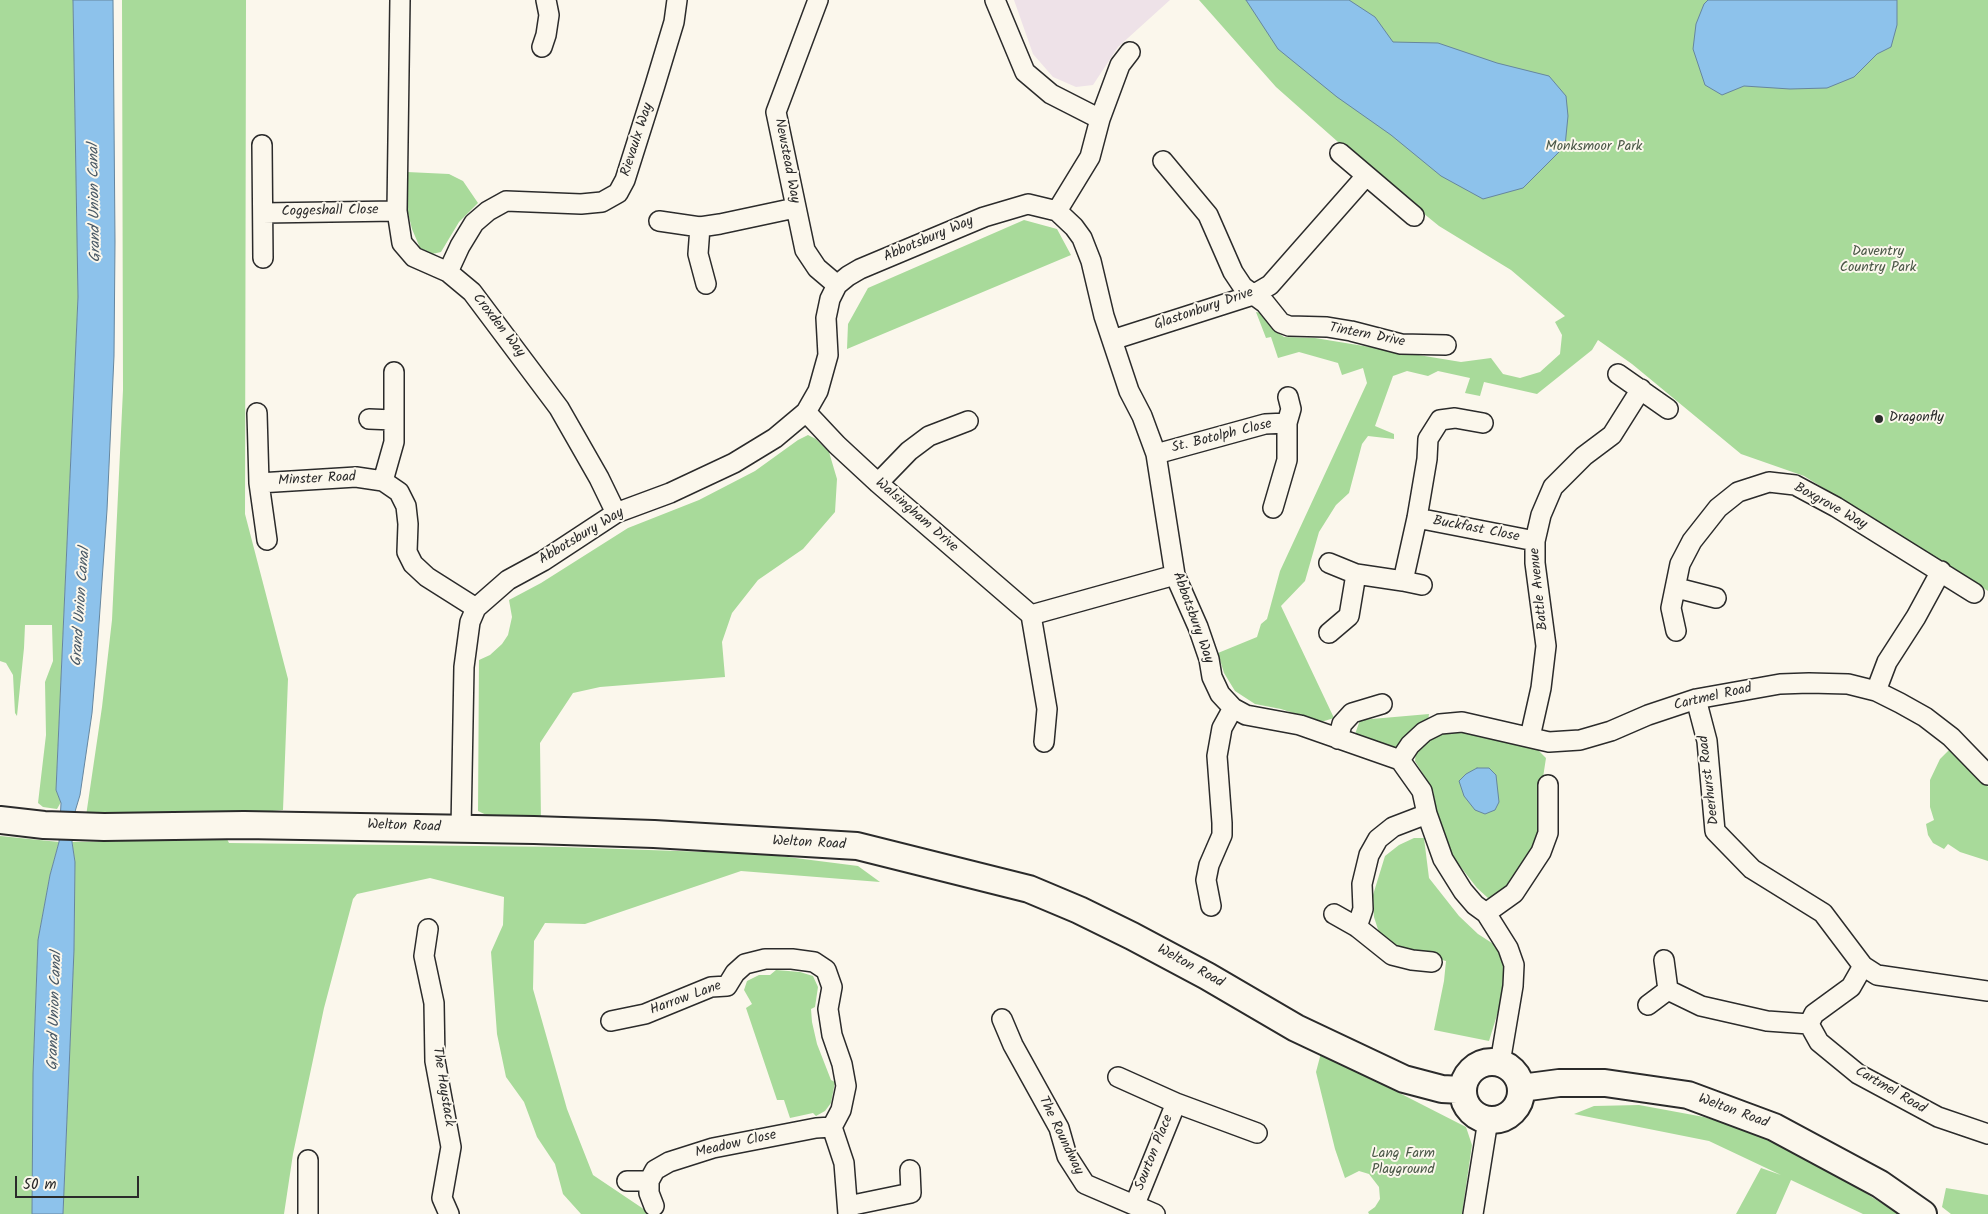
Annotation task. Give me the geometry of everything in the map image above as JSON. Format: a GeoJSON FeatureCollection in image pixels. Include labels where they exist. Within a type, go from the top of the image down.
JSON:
{"type":"FeatureCollection","features":[{"type":"Feature","properties":{"kind":"street","name":"Croxden Way"},"geometry":{"type":"LineString","coordinates":[[400,0],[396,211],[402,243],[414,257],[448,272],[472,292],[560,408],[616,513]]}},
{"type":"Feature","properties":{"kind":"street"},"geometry":{"type":"LineString","coordinates":[[542,47],[546,35],[548,15],[546,0]]}},
{"type":"Feature","properties":{"kind":"street","name":"Rievaulx Way"},"geometry":{"type":"LineString","coordinates":[[448,272],[460,246],[474,223],[488,211],[506,201],[581,204],[602,202],[618,193],[625,180],[658,76],[674,22],[677,0]]}},
{"type":"Feature","properties":{"kind":"street","name":"Newstead Way"},"geometry":{"type":"LineString","coordinates":[[818,0],[776,112],[805,250],[816,268],[837,285]]}},
{"type":"Feature","properties":{"kind":"street"},"geometry":{"type":"LineString","coordinates":[[995,0],[1025,72],[1051,94],[1100,119]]}},
{"type":"Feature","properties":{"kind":"street"},"geometry":{"type":"LineString","coordinates":[[1057,211],[1090,157],[1100,119],[1120,65],[1130,52]]}},
{"type":"Feature","properties":{"kind":"street","name":"Coggeshall Close"},"geometry":{"type":"LineString","coordinates":[[262,145],[262,258]]}},
{"type":"Feature","properties":{"kind":"street"},"geometry":{"type":"LineString","coordinates":[[1340,153],[1414,216]]}},
{"type":"Feature","properties":{"kind":"street","name":"Tintern Drive"},"geometry":{"type":"LineString","coordinates":[[1163,161],[1208,215],[1233,272],[1243,287],[1265,303],[1281,323],[1289,326],[1335,329],[1401,344],[1446,345]]}},
{"type":"Feature","properties":{"kind":"street","name":"Glastonbury Drive"},"geometry":{"type":"LineString","coordinates":[[1112,340],[1253,295],[1270,285],[1366,176]]}},
{"type":"Feature","properties":{"kind":"street","name":"Abbotsbury Way"},"geometry":{"type":"LineString","coordinates":[[476,608],[508,580],[543,561],[616,513],[670,492],[734,463],[775,438],[806,412],[818,391],[828,355],[826,318],[830,298],[837,285],[860,269],[984,217],[1028,204],[1057,211],[1074,227],[1082,238],[1091,261],[1112,340],[1129,391],[1142,416],[1156,454],[1175,575],[1198,626],[1209,659],[1212,677],[1220,694],[1233,708]]}},
{"type":"Feature","properties":{"kind":"street"},"geometry":{"type":"LineString","coordinates":[[659,221],[700,227],[795,208]]}},
{"type":"Feature","properties":{"kind":"street","name":"Coggeshall Close"},"geometry":{"type":"LineString","coordinates":[[263,213],[396,211]]}},
{"type":"Feature","properties":{"kind":"street"},"geometry":{"type":"LineString","coordinates":[[700,227],[698,254],[706,284]]}},
{"type":"Feature","properties":{"kind":"street"},"geometry":{"type":"LineString","coordinates":[[394,372],[394,442],[384,481],[399,492],[406,506],[408,524],[407,552],[413,564],[427,578],[476,608],[470,622],[464,667],[461,829]]}},
{"type":"Feature","properties":{"kind":"street"},"geometry":{"type":"LineString","coordinates":[[1618,374],[1668,409]]}},
{"type":"Feature","properties":{"kind":"street","name":"Battle Avenue"},"geometry":{"type":"LineString","coordinates":[[1530,737],[1541,688],[1546,646],[1536,563],[1535,541],[1540,515],[1553,487],[1584,456],[1612,435],[1641,389]]}},
{"type":"Feature","properties":{"kind":"street","name":"St. Botolph Close"},"geometry":{"type":"LineString","coordinates":[[1273,508],[1287,460],[1288,423],[1291,409],[1288,397]]}},
{"type":"Feature","properties":{"kind":"street","name":"Walsingham Drive"},"geometry":{"type":"LineString","coordinates":[[806,412],[878,483],[1031,615]]}},
{"type":"Feature","properties":{"kind":"street","name":"Minster Road"},"geometry":{"type":"LineString","coordinates":[[258,413],[259,483],[267,540]]}},
{"type":"Feature","properties":{"kind":"street","name":"Buckfast Close"},"geometry":{"type":"LineString","coordinates":[[1403,581],[1417,518],[1427,459],[1428,439],[1440,420],[1455,418],[1483,423]]}},
{"type":"Feature","properties":{"kind":"street"},"geometry":{"type":"LineString","coordinates":[[369,419],[394,420]]}},
{"type":"Feature","properties":{"kind":"street"},"geometry":{"type":"LineString","coordinates":[[878,483],[909,451],[930,436],[968,421]]}},
{"type":"Feature","properties":{"kind":"street","name":"St. Botolph Close"},"geometry":{"type":"LineString","coordinates":[[1156,454],[1265,424],[1288,423]]}},
{"type":"Feature","properties":{"kind":"street","name":"Minster Road"},"geometry":{"type":"LineString","coordinates":[[259,483],[356,477],[384,481]]}},
{"type":"Feature","properties":{"kind":"street","name":"Boxgrove Way"},"geometry":{"type":"LineString","coordinates":[[1676,631],[1671,608],[1680,564],[1692,541],[1718,508],[1738,492],[1770,482],[1795,485],[1836,507],[1974,593]]}},
{"type":"Feature","properties":{"kind":"street","name":"Buckfast Close"},"geometry":{"type":"LineString","coordinates":[[1417,518],[1535,541]]}},
{"type":"Feature","properties":{"kind":"street"},"geometry":{"type":"LineString","coordinates":[[1329,563],[1356,574],[1422,585]]}},
{"type":"Feature","properties":{"kind":"street"},"geometry":{"type":"LineString","coordinates":[[1876,691],[1887,662],[1916,617],[1941,571]]}},
{"type":"Feature","properties":{"kind":"street"},"geometry":{"type":"LineString","coordinates":[[1329,633],[1349,616],[1356,574]]}},
{"type":"Feature","properties":{"kind":"street"},"geometry":{"type":"LineString","coordinates":[[1044,742],[1047,710],[1031,615],[1175,575]]}},
{"type":"Feature","properties":{"kind":"street"},"geometry":{"type":"LineString","coordinates":[[1676,588],[1716,598]]}},
{"type":"Feature","properties":{"kind":"street","name":"Cartmel Road"},"geometry":{"type":"LineString","coordinates":[[1400,760],[1410,745],[1424,732],[1440,724],[1462,722],[1549,742],[1580,740],[1611,731],[1648,715],[1696,699],[1780,684],[1848,684],[1876,691],[1925,717],[1951,737],[1988,775]]}},
{"type":"Feature","properties":{"kind":"street","name":"Deerhurst Road"},"geometry":{"type":"LineString","coordinates":[[1696,699],[1706,741],[1715,831],[1752,869],[1823,913],[1863,966],[1877,975],[1988,991]]}},
{"type":"Feature","properties":{"kind":"street"},"geometry":{"type":"LineString","coordinates":[[1338,739],[1342,724],[1352,713],[1382,704]]}},
{"type":"Feature","properties":{"kind":"street"},"geometry":{"type":"LineString","coordinates":[[1211,906],[1206,880],[1209,865],[1222,835],[1217,756],[1222,728],[1233,708],[1246,715],[1300,725],[1400,760],[1422,791],[1427,814],[1443,859],[1463,891],[1475,905],[1486,913],[1508,948],[1514,965],[1513,986],[1500,1063]]}},
{"type":"Feature","properties":{"kind":"street"},"geometry":{"type":"LineString","coordinates":[[1486,913],[1514,893],[1541,852],[1548,833],[1548,785]]}},
{"type":"Feature","properties":{"kind":"street"},"geometry":{"type":"LineString","coordinates":[[1357,927],[1363,909],[1362,884],[1369,855],[1378,839],[1393,827],[1427,814]]}},
{"type":"Feature","properties":{"kind":"street","name":"Welton Road"},"geometry":{"type":"LineString","coordinates":[[0,820],[44,825],[104,827],[244,825],[654,834],[857,846],[1029,890],[1080,910],[1207,976],[1296,1028],[1404,1079],[1442,1089],[1462,1090]]}},
{"type":"Feature","properties":{"kind":"street"},"geometry":{"type":"LineString","coordinates":[[1334,914],[1357,927],[1392,954],[1412,960],[1432,962]]}},
{"type":"Feature","properties":{"kind":"street","name":"The Haystack"},"geometry":{"type":"LineString","coordinates":[[428,929],[424,956],[434,1003],[435,1061],[451,1147],[442,1198],[449,1214]]}},
{"type":"Feature","properties":{"kind":"street","name":"Harrow Lane"},"geometry":{"type":"LineString","coordinates":[[611,1021],[645,1014],[685,996],[711,987],[727,986],[735,973],[745,964],[765,959],[814,962],[826,970],[832,987],[828,1010],[832,1035],[842,1064],[846,1086],[841,1110],[832,1127]]}},
{"type":"Feature","properties":{"kind":"street"},"geometry":{"type":"LineString","coordinates":[[1664,960],[1668,990]]}},
{"type":"Feature","properties":{"kind":"street"},"geometry":{"type":"LineString","coordinates":[[1668,990],[1701,1006],[1767,1022],[1809,1024],[1814,1014],[1850,988],[1863,966]]}},
{"type":"Feature","properties":{"kind":"street"},"geometry":{"type":"LineString","coordinates":[[1648,1005],[1668,990]]}},
{"type":"Feature","properties":{"kind":"street","name":"The Roundway"},"geometry":{"type":"LineString","coordinates":[[999,1014],[1013,1045],[1059,1128],[1068,1156],[1084,1184],[1155,1214]]}},
{"type":"Feature","properties":{"kind":"street","name":"Cartmel Road"},"geometry":{"type":"LineString","coordinates":[[1809,1024],[1819,1042],[1858,1074],[1938,1118],[1988,1134]]}},
{"type":"Feature","properties":{"kind":"street"},"geometry":{"type":"LineString","coordinates":[[1491,1062],[1500,1063],[1514,1072],[1519,1079],[1521,1088],[1516,1108],[1504,1117],[1488,1120],[1478,1117],[1469,1110],[1464,1101],[1462,1090],[1464,1081],[1474,1067],[1491,1062]]}},
{"type":"Feature","properties":{"kind":"street","name":"Sourton Place"},"geometry":{"type":"LineString","coordinates":[[1118,1077],[1176,1103],[1257,1133]]}},
{"type":"Feature","properties":{"kind":"street","name":"Welton Road"},"geometry":{"type":"LineString","coordinates":[[1521,1088],[1559,1083],[1605,1083],[1688,1095],[1774,1127],[1880,1184],[1923,1214]]}},
{"type":"Feature","properties":{"kind":"street","name":"Sourton Place"},"geometry":{"type":"LineString","coordinates":[[1135,1204],[1176,1103]]}},
{"type":"Feature","properties":{"kind":"street"},"geometry":{"type":"LineString","coordinates":[[1473,1214],[1488,1120]]}},
{"type":"Feature","properties":{"kind":"street"},"geometry":{"type":"LineString","coordinates":[[832,1127],[844,1163],[848,1210],[911,1193],[910,1170]]}},
{"type":"Feature","properties":{"kind":"street","name":"Meadow Close"},"geometry":{"type":"LineString","coordinates":[[649,1181],[656,1170],[669,1162],[713,1148],[816,1128],[832,1127]]}},
{"type":"Feature","properties":{"kind":"street"},"geometry":{"type":"LineString","coordinates":[[308,1160],[308,1214]]}},
{"type":"Feature","properties":{"kind":"street"},"geometry":{"type":"LineString","coordinates":[[627,1181],[649,1181],[649,1193],[654,1206]]}},
{"type":"Feature","properties":{"kind":"shaded area"},"geometry":{"type":"Polygon","coordinates":[[[1014,0],[1170,0],[1118,47],[1093,85],[1076,87],[1053,77],[1033,54],[1014,0]]]}},
{"type":"Feature","properties":{"kind":"green space"},"geometry":{"type":"Polygon","coordinates":[[[0,0],[73,0],[78,297],[56,790],[61,802],[57,809],[43,807],[38,803],[46,735],[45,682],[53,661],[52,625],[25,625],[17,716],[15,713],[13,675],[6,663],[0,661],[0,0]]]}},
{"type":"Feature","properties":{"kind":"green space"},"geometry":{"type":"Polygon","coordinates":[[[122,0],[246,0],[245,514],[288,679],[283,810],[187,819],[86,816],[102,707],[112,620],[123,390],[122,0]]]}},
{"type":"Feature","properties":{"kind":"green space","name":"Monksmoor Park"},"geometry":{"type":"Polygon","coordinates":[[[1199,0],[1988,0],[1988,591],[1804,476],[1741,454],[1632,364],[1598,340],[1592,350],[1537,394],[1484,382],[1480,396],[1465,393],[1470,378],[1438,371],[1428,376],[1407,371],[1393,376],[1375,426],[1394,434],[1394,439],[1368,436],[1362,444],[1349,493],[1336,505],[1319,532],[1305,581],[1281,606],[1334,718],[1321,722],[1281,709],[1255,704],[1235,691],[1224,673],[1218,653],[1257,637],[1261,624],[1267,619],[1280,571],[1367,383],[1363,368],[1342,375],[1338,363],[1299,352],[1278,358],[1271,337],[1266,338],[1256,312],[1262,313],[1274,330],[1284,337],[1315,338],[1461,362],[1491,358],[1503,374],[1520,378],[1540,372],[1560,354],[1562,335],[1555,322],[1565,316],[1511,270],[1439,226],[1364,165],[1276,87],[1199,0]]]}},
{"type":"Feature","properties":{"kind":"green space"},"geometry":{"type":"Polygon","coordinates":[[[407,172],[449,174],[463,181],[478,203],[459,222],[441,252],[432,254],[420,248],[412,229],[407,209],[407,172]]]}},
{"type":"Feature","properties":{"kind":"green space"},"geometry":{"type":"Polygon","coordinates":[[[1024,220],[1057,229],[1071,255],[847,349],[848,324],[868,288],[1024,220]]]}},
{"type":"Feature","properties":{"kind":"green space"},"geometry":{"type":"Polygon","coordinates":[[[808,435],[816,439],[829,452],[837,479],[835,512],[803,549],[758,580],[732,613],[722,642],[725,677],[600,687],[573,693],[540,743],[541,820],[495,819],[478,811],[479,660],[490,655],[502,644],[508,635],[512,617],[509,600],[541,583],[628,528],[699,500],[755,471],[808,435]]]}},
{"type":"Feature","properties":{"kind":"green space"},"geometry":{"type":"Polygon","coordinates":[[[1429,714],[1428,721],[1398,750],[1354,737],[1360,720],[1429,714]]]}},
{"type":"Feature","properties":{"kind":"green space"},"geometry":{"type":"Polygon","coordinates":[[[1456,731],[1483,735],[1536,748],[1546,758],[1540,797],[1543,828],[1536,853],[1514,882],[1489,899],[1477,888],[1453,857],[1437,815],[1433,790],[1415,761],[1416,749],[1431,737],[1456,731]]]}},
{"type":"Feature","properties":{"kind":"green space"},"geometry":{"type":"Polygon","coordinates":[[[1951,748],[1976,771],[1988,787],[1988,861],[1960,852],[1948,844],[1944,849],[1933,843],[1928,835],[1926,824],[1934,820],[1930,807],[1930,780],[1940,759],[1951,748]]]}},
{"type":"Feature","properties":{"kind":"green space"},"geometry":{"type":"Polygon","coordinates":[[[0,836],[59,842],[50,875],[38,940],[33,1074],[32,1214],[0,1214],[0,836]]]}},
{"type":"Feature","properties":{"kind":"green space"},"geometry":{"type":"Polygon","coordinates":[[[1414,838],[1424,838],[1429,878],[1459,916],[1478,934],[1495,945],[1506,970],[1505,989],[1489,1041],[1434,1030],[1446,961],[1398,949],[1381,939],[1374,917],[1373,895],[1385,856],[1399,845],[1414,838]]]}},
{"type":"Feature","properties":{"kind":"green space"},"geometry":{"type":"Polygon","coordinates":[[[227,839],[229,843],[562,847],[764,854],[858,866],[880,882],[741,871],[585,924],[545,923],[534,941],[533,989],[567,1109],[593,1175],[651,1214],[581,1214],[563,1194],[555,1164],[537,1137],[524,1102],[506,1077],[497,1034],[491,952],[503,925],[504,897],[430,878],[357,894],[353,899],[324,1008],[293,1154],[284,1214],[63,1214],[74,950],[75,862],[72,842],[227,839]]]}},
{"type":"Feature","properties":{"kind":"green space"},"geometry":{"type":"Polygon","coordinates":[[[776,970],[800,972],[813,976],[818,987],[815,1007],[811,1009],[812,1022],[817,1044],[831,1080],[835,1082],[831,1103],[825,1111],[816,1116],[813,1113],[790,1118],[784,1100],[777,1100],[746,1008],[752,1004],[744,990],[747,981],[759,975],[770,975],[776,970]]]}},
{"type":"Feature","properties":{"kind":"green space","name":"Lang Farm Playground"},"geometry":{"type":"Polygon","coordinates":[[[1321,1053],[1466,1127],[1472,1145],[1462,1214],[1369,1214],[1368,1212],[1375,1207],[1380,1199],[1379,1187],[1369,1174],[1359,1171],[1345,1178],[1335,1149],[1316,1072],[1321,1053]]]}},
{"type":"Feature","properties":{"kind":"green space"},"geometry":{"type":"Polygon","coordinates":[[[1639,1105],[1704,1117],[1759,1134],[1835,1174],[1899,1214],[1863,1214],[1791,1180],[1776,1214],[1736,1214],[1761,1168],[1781,1175],[1709,1141],[1574,1114],[1594,1106],[1639,1105]]]}},
{"type":"Feature","properties":{"kind":"green space"},"geometry":{"type":"Polygon","coordinates":[[[1946,1188],[1988,1195],[1988,1214],[1951,1214],[1942,1207],[1946,1188]]]}},
{"type":"Feature","properties":{"kind":"water","name":"Grand Union Canal"},"geometry":{"type":"Polygon","coordinates":[[[73,0],[113,0],[114,356],[107,510],[92,713],[80,795],[74,815],[72,842],[75,862],[74,950],[63,1214],[32,1214],[33,1074],[38,940],[50,875],[59,842],[61,803],[56,790],[78,297],[73,0]]]}},
{"type":"Feature","properties":{"kind":"water"},"geometry":{"type":"Polygon","coordinates":[[[1246,0],[1349,0],[1375,17],[1393,42],[1438,43],[1497,63],[1549,76],[1566,96],[1568,116],[1565,146],[1523,188],[1483,199],[1441,176],[1391,135],[1337,97],[1278,49],[1246,0]]]}},
{"type":"Feature","properties":{"kind":"water"},"geometry":{"type":"Polygon","coordinates":[[[1708,0],[1897,0],[1897,25],[1891,47],[1877,54],[1854,77],[1827,88],[1790,89],[1744,86],[1722,95],[1705,85],[1693,49],[1696,24],[1704,4],[1708,0]]]}},
{"type":"Feature","properties":{"kind":"water"},"geometry":{"type":"Polygon","coordinates":[[[1477,768],[1489,768],[1496,775],[1499,802],[1495,810],[1485,814],[1475,810],[1464,796],[1459,781],[1466,774],[1477,768]]]}},
{"type":"Feature","properties":{"kind":"place","name":"Dragonfly"},"geometry":{"type":"Point","coordinates":[1879,419]}},
{"type":"Feature","properties":{"kind":"park label","name":"Daventry Country Park"},"geometry":{"type":"Point","coordinates":[1878,262]}}]}
